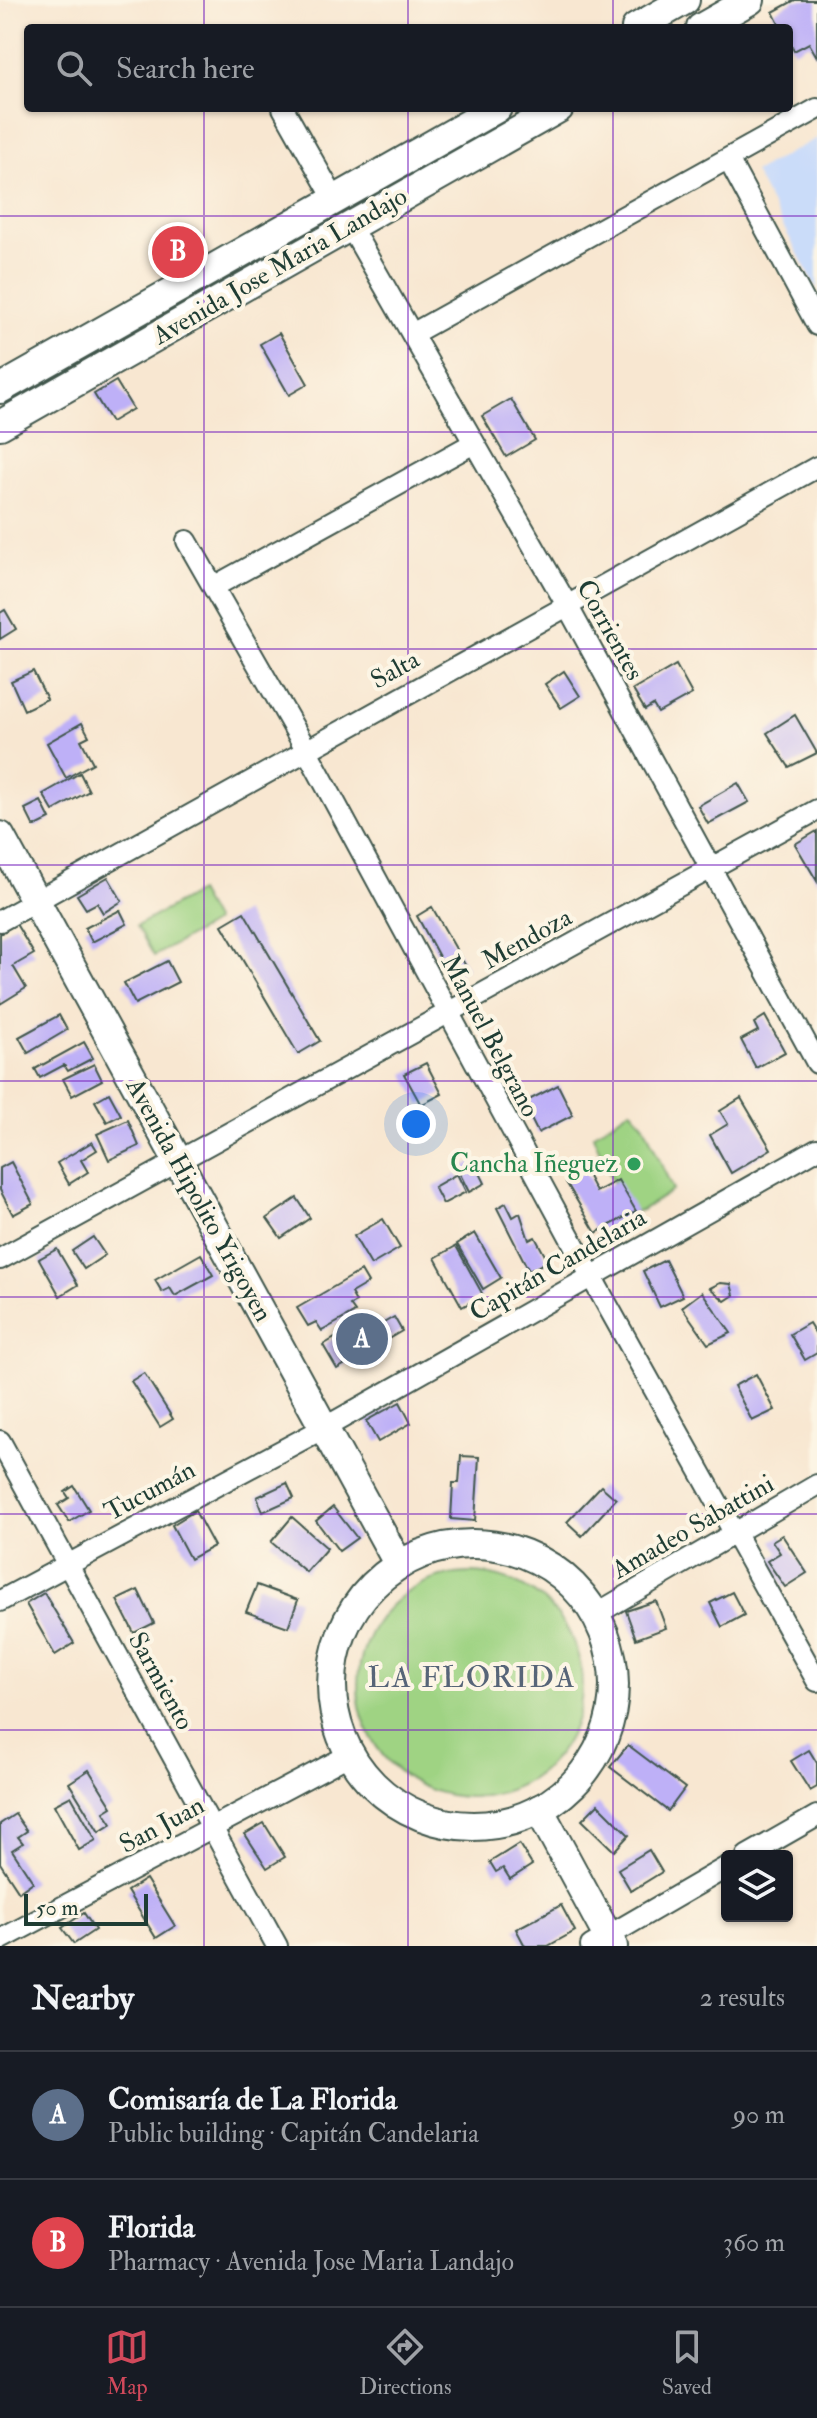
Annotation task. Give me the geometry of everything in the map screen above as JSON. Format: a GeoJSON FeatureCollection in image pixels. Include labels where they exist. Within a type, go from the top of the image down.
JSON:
{"type":"FeatureCollection","features":[{"type":"Feature","properties":{"kind":"street"},"geometry":{"type":"LineString","coordinates":[[643,24],[685,0]]}},
{"type":"Feature","properties":{"kind":"street"},"geometry":{"type":"LineString","coordinates":[[708,24],[750,0]]}},
{"type":"Feature","properties":{"kind":"street"},"geometry":{"type":"LineString","coordinates":[[412,334],[817,109]]}},
{"type":"Feature","properties":{"kind":"street"},"geometry":{"type":"LineString","coordinates":[[285,112],[336,202]]}},
{"type":"Feature","properties":{"kind":"street","name":"Avenida Jose Maria Landajo"},"geometry":{"type":"LineString","coordinates":[[0,389],[336,202],[490,112]]}},
{"type":"Feature","properties":{"kind":"street","name":"Avenida Jose Maria Landajo"},"geometry":{"type":"LineString","coordinates":[[0,425],[552,112]]}},
{"type":"Feature","properties":{"kind":"street"},"geometry":{"type":"LineString","coordinates":[[728,159],[817,325]]}},
{"type":"Feature","properties":{"kind":"street","name":"Corrientes"},"geometry":{"type":"LineString","coordinates":[[350,226],[567,605],[817,1063]]}},
{"type":"Feature","properties":{"kind":"street"},"geometry":{"type":"LineString","coordinates":[[215,586],[474,443]]}},
{"type":"Feature","properties":{"kind":"street","name":"Salta"},"geometry":{"type":"LineString","coordinates":[[0,921],[817,467]]}},
{"type":"Feature","properties":{"kind":"street","name":"Manuel Belgrano"},"geometry":{"type":"LineString","coordinates":[[187,541],[306,749],[591,1276],[817,1681]]}},
{"type":"Feature","properties":{"kind":"street","name":"Mendoza"},"geometry":{"type":"LineString","coordinates":[[0,1259],[817,810]]}},
{"type":"Feature","properties":{"kind":"street","name":"Avenida Hipolito Yrigoyen"},"geometry":{"type":"LineString","coordinates":[[0,836],[399,1565]]}},
{"type":"Feature","properties":{"kind":"street","name":"Capitán Candelaria"},"geometry":{"type":"LineString","coordinates":[[324,1428],[817,1149]]}},
{"type":"Feature","properties":{"kind":"street","name":"Tucumán"},"geometry":{"type":"LineString","coordinates":[[0,1601],[324,1428]]}},
{"type":"Feature","properties":{"kind":"street","name":"Sarmiento"},"geometry":{"type":"LineString","coordinates":[[0,1441],[277,1946]]}},
{"type":"Feature","properties":{"kind":"street","name":"Amadeo Sabattini"},"geometry":{"type":"LineString","coordinates":[[596,1614],[817,1485]]}},
{"type":"Feature","properties":{"kind":"street"},"geometry":{"type":"LineString","coordinates":[[471,1543],[508,1548],[543,1562],[573,1584],[596,1614],[611,1661],[614,1686],[609,1723],[586,1767],[570,1787],[539,1809],[505,1822],[469,1826],[433,1821],[400,1806],[371,1784],[349,1755],[336,1721],[331,1686],[336,1650],[349,1616],[364,1597],[399,1565],[446,1547],[471,1543]]}},
{"type":"Feature","properties":{"kind":"street","name":"San Juan"},"geometry":{"type":"LineString","coordinates":[[0,1940],[349,1755]]}},
{"type":"Feature","properties":{"kind":"street"},"geometry":{"type":"LineString","coordinates":[[539,1809],[604,1943],[721,1871]]}},
{"type":"Feature","properties":{"kind":"street"},"geometry":{"type":"LineString","coordinates":[[758,1850],[817,1816]]}},
{"type":"Feature","properties":{"kind":"shaded area"},"geometry":{"type":"Polygon","coordinates":[[[817,138],[817,289],[754,172],[817,138]]]}},
{"type":"Feature","properties":{"kind":"green space"},"geometry":{"type":"Polygon","coordinates":[[[198,892],[215,922],[154,956],[137,926],[198,892]]]}},
{"type":"Feature","properties":{"kind":"green space","name":"Cancha Iñeguez"},"geometry":{"type":"Polygon","coordinates":[[[631,1109],[644,1125],[673,1190],[642,1210],[632,1212],[611,1178],[593,1135],[631,1109]]]}},
{"type":"Feature","properties":{"kind":"green space"},"geometry":{"type":"Polygon","coordinates":[[[470,1573],[513,1581],[549,1606],[574,1642],[582,1685],[574,1728],[549,1764],[513,1789],[470,1797],[427,1789],[391,1764],[366,1728],[358,1685],[366,1642],[391,1606],[427,1581],[470,1573]]]}},
{"type":"Feature","properties":{"kind":"building"},"geometry":{"type":"Polygon","coordinates":[[[795,0],[817,0],[817,57],[809,43],[794,51],[793,24],[779,24],[773,12],[795,0]]]}},
{"type":"Feature","properties":{"kind":"building"},"geometry":{"type":"Polygon","coordinates":[[[279,333],[308,384],[289,395],[260,344],[279,333]]]}},
{"type":"Feature","properties":{"kind":"building"},"geometry":{"type":"Polygon","coordinates":[[[116,381],[133,409],[111,422],[94,394],[116,381]]]}},
{"type":"Feature","properties":{"kind":"building"},"geometry":{"type":"Polygon","coordinates":[[[511,399],[535,440],[506,457],[482,416],[511,399]]]}},
{"type":"Feature","properties":{"kind":"building"},"geometry":{"type":"Polygon","coordinates":[[[5,610],[16,629],[0,639],[0,613],[5,610]]]}},
{"type":"Feature","properties":{"kind":"building"},"geometry":{"type":"Polygon","coordinates":[[[676,665],[692,694],[658,713],[653,705],[645,710],[633,690],[676,665]]]}},
{"type":"Feature","properties":{"kind":"building"},"geometry":{"type":"Polygon","coordinates":[[[33,671],[47,699],[24,710],[11,681],[33,671]]]}},
{"type":"Feature","properties":{"kind":"building"},"geometry":{"type":"Polygon","coordinates":[[[564,671],[580,696],[561,708],[545,684],[564,671]]]}},
{"type":"Feature","properties":{"kind":"building"},"geometry":{"type":"Polygon","coordinates":[[[795,715],[817,753],[789,767],[767,733],[795,715]]]}},
{"type":"Feature","properties":{"kind":"building"},"geometry":{"type":"Polygon","coordinates":[[[82,723],[89,736],[81,740],[93,763],[66,778],[47,743],[82,723]]]}},
{"type":"Feature","properties":{"kind":"building"},"geometry":{"type":"Polygon","coordinates":[[[80,773],[89,791],[53,811],[43,794],[80,773]]]}},
{"type":"Feature","properties":{"kind":"building"},"geometry":{"type":"Polygon","coordinates":[[[738,783],[749,802],[708,824],[698,806],[738,783]]]}},
{"type":"Feature","properties":{"kind":"building"},"geometry":{"type":"Polygon","coordinates":[[[41,801],[50,819],[34,827],[25,809],[41,801]]]}},
{"type":"Feature","properties":{"kind":"building"},"geometry":{"type":"Polygon","coordinates":[[[817,831],[817,881],[795,844],[817,831]]]}},
{"type":"Feature","properties":{"kind":"building"},"geometry":{"type":"Polygon","coordinates":[[[108,877],[122,901],[103,913],[97,903],[86,909],[77,895],[108,877]]]}},
{"type":"Feature","properties":{"kind":"building"},"geometry":{"type":"Polygon","coordinates":[[[432,907],[467,968],[450,977],[417,916],[432,907]]]}},
{"type":"Feature","properties":{"kind":"building"},"geometry":{"type":"Polygon","coordinates":[[[120,910],[127,924],[92,942],[85,928],[120,910]]]}},
{"type":"Feature","properties":{"kind":"building"},"geometry":{"type":"Polygon","coordinates":[[[244,912],[320,1041],[298,1054],[222,925],[244,912]]]}},
{"type":"Feature","properties":{"kind":"building"},"geometry":{"type":"Polygon","coordinates":[[[16,924],[34,954],[13,966],[26,988],[0,1004],[0,934],[16,924]]]}},
{"type":"Feature","properties":{"kind":"building"},"geometry":{"type":"Polygon","coordinates":[[[167,961],[178,982],[135,1004],[124,983],[167,961]]]}},
{"type":"Feature","properties":{"kind":"building"},"geometry":{"type":"Polygon","coordinates":[[[59,1015],[67,1030],[28,1053],[19,1037],[59,1015]]]}},
{"type":"Feature","properties":{"kind":"building"},"geometry":{"type":"Polygon","coordinates":[[[765,1016],[785,1052],[756,1068],[741,1040],[758,1031],[754,1023],[765,1016]]]}},
{"type":"Feature","properties":{"kind":"building"},"geometry":{"type":"Polygon","coordinates":[[[84,1042],[93,1058],[68,1071],[64,1065],[40,1078],[35,1069],[84,1042]]]}},
{"type":"Feature","properties":{"kind":"building"},"geometry":{"type":"Polygon","coordinates":[[[426,1063],[442,1094],[421,1105],[404,1074],[426,1063]]]}},
{"type":"Feature","properties":{"kind":"building"},"geometry":{"type":"Polygon","coordinates":[[[94,1064],[102,1080],[72,1096],[63,1079],[94,1064]]]}},
{"type":"Feature","properties":{"kind":"building"},"geometry":{"type":"Polygon","coordinates":[[[558,1085],[573,1115],[538,1133],[523,1103],[558,1085]]]}},
{"type":"Feature","properties":{"kind":"building"},"geometry":{"type":"Polygon","coordinates":[[[109,1093],[121,1115],[107,1122],[95,1101],[109,1093]]]}},
{"type":"Feature","properties":{"kind":"building"},"geometry":{"type":"Polygon","coordinates":[[[741,1098],[771,1149],[731,1173],[710,1135],[728,1124],[720,1111],[741,1098]]]}},
{"type":"Feature","properties":{"kind":"building"},"geometry":{"type":"Polygon","coordinates":[[[128,1120],[139,1146],[109,1160],[97,1134],[128,1120]]]}},
{"type":"Feature","properties":{"kind":"building"},"geometry":{"type":"Polygon","coordinates":[[[92,1142],[97,1150],[81,1160],[88,1172],[69,1184],[57,1163],[92,1142]]]}},
{"type":"Feature","properties":{"kind":"building"},"geometry":{"type":"Polygon","coordinates":[[[474,1161],[485,1183],[469,1192],[458,1170],[474,1161]]]}},
{"type":"Feature","properties":{"kind":"building"},"geometry":{"type":"Polygon","coordinates":[[[11,1162],[33,1204],[13,1215],[0,1190],[0,1168],[11,1162]]]}},
{"type":"Feature","properties":{"kind":"building"},"geometry":{"type":"Polygon","coordinates":[[[585,1171],[596,1192],[618,1180],[636,1211],[596,1233],[566,1182],[585,1171]]]}},
{"type":"Feature","properties":{"kind":"building"},"geometry":{"type":"Polygon","coordinates":[[[457,1174],[466,1192],[443,1204],[434,1187],[457,1174]]]}},
{"type":"Feature","properties":{"kind":"building"},"geometry":{"type":"Polygon","coordinates":[[[297,1198],[310,1218],[281,1238],[267,1218],[297,1198]]]}},
{"type":"Feature","properties":{"kind":"building"},"geometry":{"type":"Polygon","coordinates":[[[506,1203],[513,1217],[520,1213],[529,1240],[535,1237],[548,1261],[529,1271],[497,1208],[506,1203]]]}},
{"type":"Feature","properties":{"kind":"building"},"geometry":{"type":"Polygon","coordinates":[[[383,1219],[400,1248],[371,1265],[354,1236],[383,1219]]]}},
{"type":"Feature","properties":{"kind":"building"},"geometry":{"type":"Polygon","coordinates":[[[475,1233],[501,1278],[483,1289],[457,1244],[475,1233]]]}},
{"type":"Feature","properties":{"kind":"building"},"geometry":{"type":"Polygon","coordinates":[[[93,1237],[105,1255],[84,1269],[72,1251],[93,1237]]]}},
{"type":"Feature","properties":{"kind":"building"},"geometry":{"type":"Polygon","coordinates":[[[456,1246],[483,1295],[462,1307],[435,1258],[456,1246]]]}},
{"type":"Feature","properties":{"kind":"building"},"geometry":{"type":"Polygon","coordinates":[[[57,1249],[78,1285],[60,1296],[39,1259],[57,1249]]]}},
{"type":"Feature","properties":{"kind":"building"},"geometry":{"type":"Polygon","coordinates":[[[201,1254],[213,1275],[175,1296],[170,1288],[162,1292],[155,1280],[201,1254]]]}},
{"type":"Feature","properties":{"kind":"building"},"geometry":{"type":"Polygon","coordinates":[[[665,1260],[683,1296],[660,1307],[643,1271],[665,1260]]]}},
{"type":"Feature","properties":{"kind":"building"},"geometry":{"type":"Polygon","coordinates":[[[361,1271],[368,1283],[351,1293],[356,1302],[350,1305],[355,1312],[322,1331],[316,1322],[308,1326],[297,1308],[361,1271]]]}},
{"type":"Feature","properties":{"kind":"building"},"geometry":{"type":"Polygon","coordinates":[[[720,1283],[731,1284],[734,1295],[725,1301],[710,1288],[720,1283]]]}},
{"type":"Feature","properties":{"kind":"building"},"geometry":{"type":"Polygon","coordinates":[[[702,1292],[731,1333],[708,1344],[682,1307],[702,1292]]]}},
{"type":"Feature","properties":{"kind":"building"},"geometry":{"type":"Polygon","coordinates":[[[394,1317],[402,1331],[337,1369],[323,1345],[362,1322],[368,1332],[394,1317]]]}},
{"type":"Feature","properties":{"kind":"building"},"geometry":{"type":"Polygon","coordinates":[[[809,1323],[817,1336],[817,1353],[805,1360],[790,1334],[809,1323]]]}},
{"type":"Feature","properties":{"kind":"building"},"geometry":{"type":"Polygon","coordinates":[[[144,1373],[173,1419],[160,1427],[131,1381],[144,1373]]]}},
{"type":"Feature","properties":{"kind":"building"},"geometry":{"type":"Polygon","coordinates":[[[756,1374],[775,1410],[752,1421],[734,1386],[756,1374]]]}},
{"type":"Feature","properties":{"kind":"building"},"geometry":{"type":"Polygon","coordinates":[[[400,1402],[411,1423],[378,1442],[366,1421],[400,1402]]]}},
{"type":"Feature","properties":{"kind":"building"},"geometry":{"type":"Polygon","coordinates":[[[461,1456],[479,1457],[475,1521],[451,1519],[453,1483],[459,1483],[461,1456]]]}},
{"type":"Feature","properties":{"kind":"building"},"geometry":{"type":"Polygon","coordinates":[[[287,1483],[294,1498],[263,1512],[257,1497],[287,1483]]]}},
{"type":"Feature","properties":{"kind":"building"},"geometry":{"type":"Polygon","coordinates":[[[74,1486],[89,1510],[69,1522],[58,1505],[69,1498],[65,1492],[74,1486]]]}},
{"type":"Feature","properties":{"kind":"building"},"geometry":{"type":"Polygon","coordinates":[[[601,1486],[616,1499],[582,1536],[567,1522],[601,1486]]]}},
{"type":"Feature","properties":{"kind":"building"},"geometry":{"type":"Polygon","coordinates":[[[333,1507],[357,1538],[339,1551],[316,1521],[333,1507]]]}},
{"type":"Feature","properties":{"kind":"building"},"geometry":{"type":"Polygon","coordinates":[[[195,1511],[214,1546],[190,1559],[172,1525],[195,1511]]]}},
{"type":"Feature","properties":{"kind":"building"},"geometry":{"type":"Polygon","coordinates":[[[292,1517],[327,1548],[306,1572],[271,1542],[292,1517]]]}},
{"type":"Feature","properties":{"kind":"building"},"geometry":{"type":"Polygon","coordinates":[[[782,1535],[807,1573],[785,1587],[767,1561],[780,1553],[772,1541],[782,1535]]]}},
{"type":"Feature","properties":{"kind":"building"},"geometry":{"type":"Polygon","coordinates":[[[257,1585],[298,1600],[288,1627],[246,1612],[257,1585]]]}},
{"type":"Feature","properties":{"kind":"building"},"geometry":{"type":"Polygon","coordinates":[[[138,1590],[154,1623],[134,1633],[117,1600],[138,1590]]]}},
{"type":"Feature","properties":{"kind":"building"},"geometry":{"type":"Polygon","coordinates":[[[732,1592],[744,1615],[722,1627],[710,1603],[732,1592]]]}},
{"type":"Feature","properties":{"kind":"building"},"geometry":{"type":"Polygon","coordinates":[[[44,1593],[74,1643],[55,1655],[26,1604],[44,1593]]]}},
{"type":"Feature","properties":{"kind":"building"},"geometry":{"type":"Polygon","coordinates":[[[656,1601],[666,1628],[636,1639],[626,1611],[656,1601]]]}},
{"type":"Feature","properties":{"kind":"building"},"geometry":{"type":"Polygon","coordinates":[[[628,1745],[685,1788],[668,1811],[610,1767],[628,1745]]]}},
{"type":"Feature","properties":{"kind":"building"},"geometry":{"type":"Polygon","coordinates":[[[809,1750],[817,1763],[817,1787],[810,1791],[791,1761],[809,1750]]]}},
{"type":"Feature","properties":{"kind":"building"},"geometry":{"type":"Polygon","coordinates":[[[89,1770],[112,1807],[104,1812],[112,1824],[99,1832],[69,1783],[89,1770]]]}},
{"type":"Feature","properties":{"kind":"building"},"geometry":{"type":"Polygon","coordinates":[[[71,1796],[96,1840],[79,1850],[54,1805],[71,1796]]]}},
{"type":"Feature","properties":{"kind":"building"},"geometry":{"type":"Polygon","coordinates":[[[598,1804],[629,1835],[614,1851],[582,1820],[598,1804]]]}},
{"type":"Feature","properties":{"kind":"building"},"geometry":{"type":"Polygon","coordinates":[[[15,1814],[27,1831],[18,1837],[23,1843],[12,1850],[33,1882],[19,1892],[0,1863],[0,1824],[15,1814]]]}},
{"type":"Feature","properties":{"kind":"building"},"geometry":{"type":"Polygon","coordinates":[[[264,1823],[285,1857],[267,1868],[245,1834],[264,1823]]]}},
{"type":"Feature","properties":{"kind":"building"},"geometry":{"type":"Polygon","coordinates":[[[519,1844],[532,1865],[510,1879],[503,1868],[496,1872],[490,1862],[519,1844]]]}},
{"type":"Feature","properties":{"kind":"building"},"geometry":{"type":"Polygon","coordinates":[[[649,1850],[662,1872],[631,1891],[618,1869],[649,1850]]]}},
{"type":"Feature","properties":{"kind":"building"},"geometry":{"type":"Polygon","coordinates":[[[146,1879],[175,1926],[156,1938],[127,1891],[146,1879]]]}},
{"type":"Feature","properties":{"kind":"building"},"geometry":{"type":"Polygon","coordinates":[[[561,1905],[575,1931],[548,1946],[525,1946],[516,1929],[561,1905]]]}},
{"type":"Feature","properties":{"kind":"building"},"geometry":{"type":"Polygon","coordinates":[[[84,1913],[95,1930],[74,1944],[62,1928],[84,1913]]]}},
{"type":"Feature","properties":{"kind":"place","name":"Florida"},"geometry":{"type":"Point","coordinates":[178,252]}},
{"type":"Feature","properties":{"kind":"place","name":"Cancha Iñeguez"},"geometry":{"type":"Point","coordinates":[634,1164]}},
{"type":"Feature","properties":{"kind":"place","name":"Comisaría de La Florida"},"geometry":{"type":"Point","coordinates":[362,1339]}},
{"type":"Feature","properties":{"kind":"district","name":"LA FLORIDA"},"geometry":{"type":"Point","coordinates":[472,1677]}}]}
